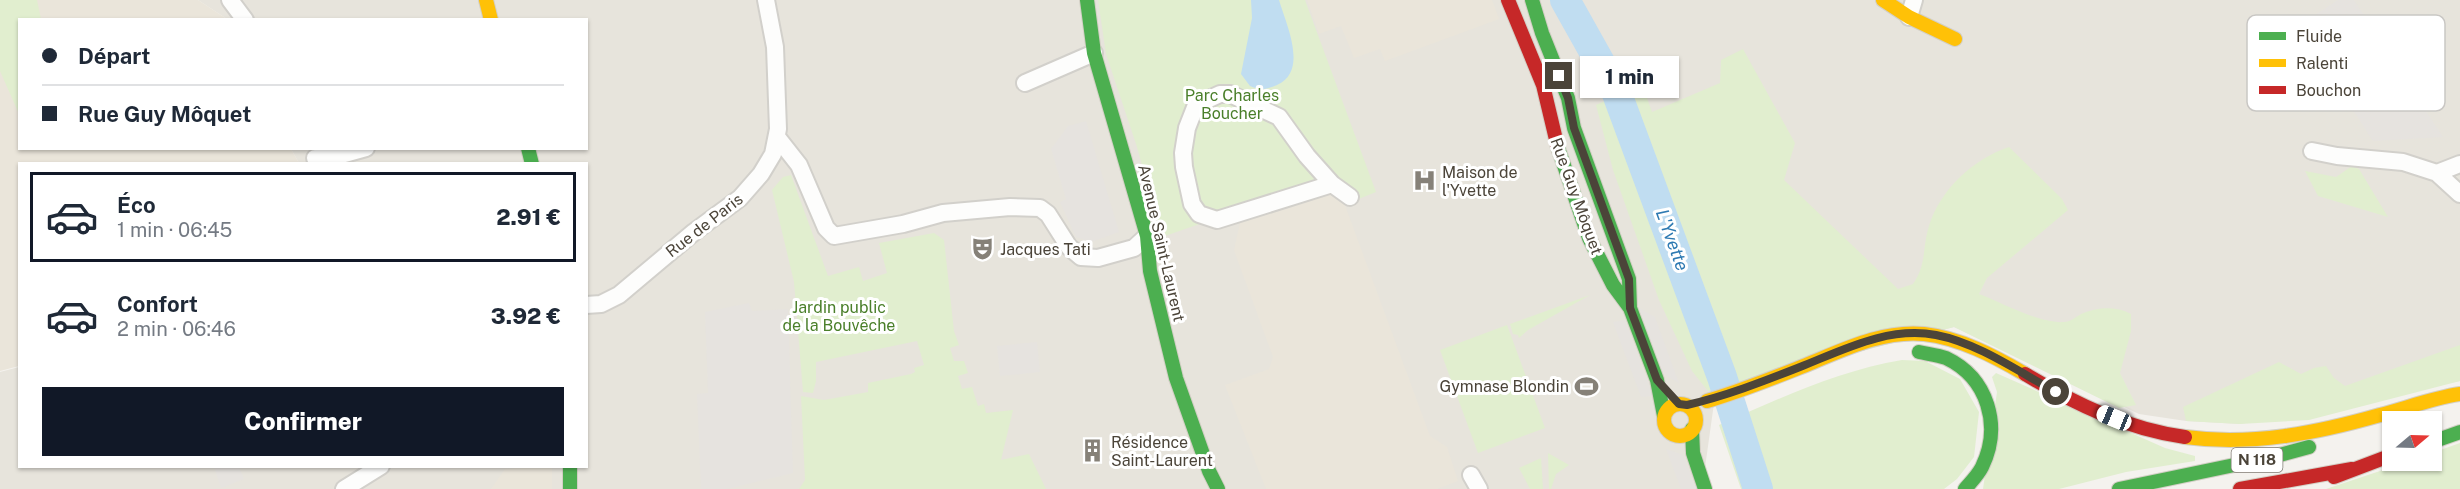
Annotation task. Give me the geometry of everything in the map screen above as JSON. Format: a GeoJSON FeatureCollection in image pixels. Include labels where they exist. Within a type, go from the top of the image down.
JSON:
{"type":"FeatureCollection","features":[{"type":"Feature","properties":{"kind":"main road"},"geometry":{"type":"LineString","coordinates":[[486,0],[490,18]]}},
{"type":"Feature","properties":{"kind":"main road","name":"Avenue Saint-Laurent"},"geometry":{"type":"LineString","coordinates":[[1087,0],[1094,53],[1147,236],[1150,271],[1176,378],[1209,471],[1218,489]]}},
{"type":"Feature","properties":{"kind":"main road","name":"Rue Guy Môquet"},"geometry":{"type":"LineString","coordinates":[[1508,0],[1543,85],[1555,140],[1589,238],[1613,285],[1630,308],[1657,380],[1665,425],[1693,453]]}},
{"type":"Feature","properties":{"kind":"main road","name":"Rue Guy Môquet"},"geometry":{"type":"LineString","coordinates":[[1532,0],[1542,33],[1568,98],[1574,128],[1629,279],[1630,308]]}},
{"type":"Feature","properties":{"kind":"main road"},"geometry":{"type":"LineString","coordinates":[[1883,0],[1909,17],[1955,39]]}},
{"type":"Feature","properties":{"kind":"main road"},"geometry":{"type":"LineString","coordinates":[[1548,105],[1568,98]]}},
{"type":"Feature","properties":{"kind":"main road"},"geometry":{"type":"LineString","coordinates":[[1742,399],[1864,342],[1896,334],[1915,333],[1959,342],[2077,403],[2133,425],[2160,434],[2199,440],[2240,440],[2310,432],[2460,394]]}},
{"type":"Feature","properties":{"kind":"main road"},"geometry":{"type":"LineString","coordinates":[[1902,352],[1923,352],[1940,356],[1957,364],[1969,373],[1986,397],[1993,424],[1992,445],[1987,462],[1976,479],[1965,489]]}},
{"type":"Feature","properties":{"kind":"main road","name":"Rue Guy Môquet"},"geometry":{"type":"LineString","coordinates":[[1657,380],[1694,412],[1693,453],[1706,489]]}},
{"type":"Feature","properties":{"kind":"main road"},"geometry":{"type":"LineString","coordinates":[[1664,416],[1670,407],[1683,404],[1742,399],[1778,391]]}},
{"type":"Feature","properties":{"kind":"main road"},"geometry":{"type":"LineString","coordinates":[[2431,411],[2460,401]]}},
{"type":"Feature","properties":{"kind":"main road"},"geometry":{"type":"LineString","coordinates":[[1675,435],[1684,435],[1694,425],[1714,415]]}},
{"type":"Feature","properties":{"kind":"main road","name":"N 118"},"geometry":{"type":"LineString","coordinates":[[2119,489],[2268,458],[2382,427]]}},
{"type":"Feature","properties":{"kind":"main road"},"geometry":{"type":"LineString","coordinates":[[2442,438],[2460,432]]}},
{"type":"Feature","properties":{"kind":"main road","name":"N 118"},"geometry":{"type":"LineString","coordinates":[[2240,489],[2352,469],[2382,458]]}},
{"type":"Feature","properties":{"kind":"main road"},"geometry":{"type":"LineString","coordinates":[[570,468],[570,489]]}},
{"type":"Feature","properties":{"kind":"main road"},"geometry":{"type":"LineString","coordinates":[[2307,489],[2352,469]]}},
{"type":"Feature","properties":{"kind":"street"},"geometry":{"type":"LineString","coordinates":[[230,0],[243,18]]}},
{"type":"Feature","properties":{"kind":"street"},"geometry":{"type":"LineString","coordinates":[[1909,17],[1914,0]]}},
{"type":"Feature","properties":{"kind":"street","name":"Rue de Paris"},"geometry":{"type":"LineString","coordinates":[[766,1],[767,49]]}},
{"type":"Feature","properties":{"kind":"street","name":"Rue de Paris"},"geometry":{"type":"LineString","coordinates":[[588,305],[601,304],[619,295],[694,232],[740,198],[761,174],[773,154],[777,137],[775,47],[766,1]]}},
{"type":"Feature","properties":{"kind":"street"},"geometry":{"type":"LineString","coordinates":[[1025,82],[1094,53]]}},
{"type":"Feature","properties":{"kind":"street"},"geometry":{"type":"LineString","coordinates":[[1332,184],[1217,220],[1199,214],[1192,204],[1183,153],[1186,128],[1196,105],[1220,94],[1230,94],[1279,117],[1307,156],[1332,184],[1350,197]]}},
{"type":"Feature","properties":{"kind":"street"},"geometry":{"type":"LineString","coordinates":[[777,137],[800,165],[826,228],[834,236],[903,224],[942,213],[1010,207],[1040,208],[1048,214],[1069,247],[1081,257],[1098,258],[1134,248],[1147,236]]}},
{"type":"Feature","properties":{"kind":"street"},"geometry":{"type":"LineString","coordinates":[[314,157],[330,158],[359,150]]}},
{"type":"Feature","properties":{"kind":"street"},"geometry":{"type":"LineString","coordinates":[[2312,151],[2337,156],[2403,162],[2437,173],[2460,194]]}},
{"type":"Feature","properties":{"kind":"street"},"geometry":{"type":"LineString","coordinates":[[2437,173],[2460,164]]}},
{"type":"Feature","properties":{"kind":"street"},"geometry":{"type":"LineString","coordinates":[[1613,285],[1629,279]]}},
{"type":"Feature","properties":{"kind":"street"},"geometry":{"type":"LineString","coordinates":[[344,489],[378,468]]}},
{"type":"Feature","properties":{"kind":"shaded area"},"geometry":{"type":"Polygon","coordinates":[[[0,0],[198,0],[225,18],[18,18],[18,150],[292,150],[298,162],[18,162],[18,366],[0,371],[0,0]]]}},
{"type":"Feature","properties":{"kind":"shaded area"},"geometry":{"type":"Polygon","coordinates":[[[198,0],[2460,0],[2460,381],[2240,424],[2186,421],[2139,414],[1954,327],[1716,389],[1702,489],[0,489],[0,372],[18,367],[18,468],[588,468],[588,162],[298,162],[292,150],[588,150],[588,18],[225,18],[198,0]]]}},
{"type":"Feature","properties":{"kind":"shaded area"},"geometry":{"type":"Polygon","coordinates":[[[1307,0],[1492,0],[1499,19],[1385,61],[1380,49],[1354,58],[1341,26],[1319,34],[1307,0]]]}},
{"type":"Feature","properties":{"kind":"shaded area"},"geometry":{"type":"Polygon","coordinates":[[[2338,0],[2354,0],[2364,15],[2315,15],[2338,0]]]}},
{"type":"Feature","properties":{"kind":"shaded area"},"geometry":{"type":"Polygon","coordinates":[[[2353,111],[2426,111],[2443,137],[2373,141],[2353,111]]]}},
{"type":"Feature","properties":{"kind":"shaded area"},"geometry":{"type":"Polygon","coordinates":[[[1086,121],[1119,232],[1091,242],[1076,237],[1060,202],[1066,199],[1051,149],[1068,126],[1086,121]]]}},
{"type":"Feature","properties":{"kind":"shaded area"},"geometry":{"type":"Polygon","coordinates":[[[1332,191],[1343,200],[1430,436],[1447,447],[1458,481],[1437,489],[1266,489],[1225,385],[1269,369],[1273,357],[1234,250],[1241,218],[1332,191]]]}},
{"type":"Feature","properties":{"kind":"shaded area"},"geometry":{"type":"Polygon","coordinates":[[[749,303],[752,311],[788,309],[793,473],[727,489],[701,489],[697,394],[708,393],[705,312],[749,303]]]}},
{"type":"Feature","properties":{"kind":"shaded area"},"geometry":{"type":"Polygon","coordinates":[[[1639,308],[1655,317],[1679,383],[1663,374],[1639,308]]]}},
{"type":"Feature","properties":{"kind":"shaded area"},"geometry":{"type":"Polygon","coordinates":[[[1625,320],[1653,396],[1641,397],[1613,322],[1625,320]]]}},
{"type":"Feature","properties":{"kind":"shaded area"},"geometry":{"type":"Polygon","coordinates":[[[1037,342],[1040,372],[1000,376],[997,346],[1037,342]]]}},
{"type":"Feature","properties":{"kind":"shaded area"},"geometry":{"type":"Polygon","coordinates":[[[1666,449],[1683,455],[1696,489],[1681,489],[1666,449]]]}},
{"type":"Feature","properties":{"kind":"shaded area"},"geometry":{"type":"Polygon","coordinates":[[[214,468],[239,468],[244,479],[221,488],[214,468]]]}},
{"type":"Feature","properties":{"kind":"shaded area"},"geometry":{"type":"Polygon","coordinates":[[[552,468],[552,489],[491,489],[505,469],[552,468]]]}},
{"type":"Feature","properties":{"kind":"green space"},"geometry":{"type":"Polygon","coordinates":[[[0,0],[37,0],[41,18],[18,18],[18,112],[0,71],[0,0]]]}},
{"type":"Feature","properties":{"kind":"green space","name":"Parc Charles Boucher"},"geometry":{"type":"Polygon","coordinates":[[[1098,0],[1305,0],[1376,192],[1346,204],[1336,177],[1162,237],[1137,147],[1106,54],[1098,0]]]}},
{"type":"Feature","properties":{"kind":"green space"},"geometry":{"type":"Polygon","coordinates":[[[1743,49],[1795,143],[1784,180],[1898,289],[1913,284],[1917,277],[1929,226],[1941,200],[1950,188],[1983,159],[2009,147],[2062,199],[2068,210],[1987,278],[1979,294],[2054,322],[2068,321],[2081,314],[2100,309],[2113,309],[2131,314],[2131,331],[2120,373],[2136,405],[2119,408],[1954,327],[1708,391],[1692,371],[1659,300],[1613,170],[1596,105],[1642,84],[1652,112],[1720,83],[1721,60],[1743,49]]]}},
{"type":"Feature","properties":{"kind":"green space"},"geometry":{"type":"Polygon","coordinates":[[[2352,166],[2359,169],[2388,217],[2318,196],[2305,171],[2336,177],[2352,166]]]}},
{"type":"Feature","properties":{"kind":"green space","name":"Jardin public de la Bouvêche"},"geometry":{"type":"Polygon","coordinates":[[[791,175],[828,276],[859,267],[863,281],[887,273],[879,243],[934,233],[944,240],[954,331],[959,345],[950,348],[954,361],[964,361],[968,373],[958,376],[962,389],[972,387],[978,406],[984,404],[986,413],[1013,410],[1001,460],[1029,454],[1046,489],[799,489],[805,480],[801,396],[824,400],[868,392],[868,383],[911,374],[915,372],[914,368],[924,365],[917,341],[816,362],[816,381],[813,393],[803,392],[794,282],[772,190],[783,177],[791,175]]]}},
{"type":"Feature","properties":{"kind":"green space"},"geometry":{"type":"Polygon","coordinates":[[[1590,295],[1528,330],[1519,338],[1518,335],[1513,334],[1510,324],[1590,295]]]}},
{"type":"Feature","properties":{"kind":"green space"},"geometry":{"type":"Polygon","coordinates":[[[1507,325],[1545,428],[1478,453],[1440,350],[1507,325]]]}},
{"type":"Feature","properties":{"kind":"green space"},"geometry":{"type":"Polygon","coordinates":[[[2460,345],[2460,381],[2309,420],[2240,424],[2186,421],[2183,407],[2279,362],[2301,374],[2326,366],[2334,378],[2345,386],[2460,345]]]}},
{"type":"Feature","properties":{"kind":"green space"},"geometry":{"type":"Polygon","coordinates":[[[1902,360],[1925,361],[1960,379],[1979,412],[1974,457],[1957,479],[1944,489],[1741,489],[1719,425],[1831,379],[1902,360]]]}},
{"type":"Feature","properties":{"kind":"green space"},"geometry":{"type":"Polygon","coordinates":[[[1996,373],[2165,448],[2195,456],[2195,461],[2126,472],[2059,489],[1983,489],[1997,392],[1992,377],[1996,373]]]}},
{"type":"Feature","properties":{"kind":"green space"},"geometry":{"type":"Polygon","coordinates":[[[2460,443],[2460,489],[2326,489],[2382,470],[2442,471],[2442,449],[2460,443]]]}},
{"type":"Feature","properties":{"kind":"green space"},"geometry":{"type":"Polygon","coordinates":[[[1548,453],[1569,465],[1556,474],[1551,489],[1549,489],[1548,453]]]}},
{"type":"Feature","properties":{"kind":"green space"},"geometry":{"type":"Polygon","coordinates":[[[1541,458],[1543,489],[1530,489],[1519,468],[1541,458]]]}},
{"type":"Feature","properties":{"kind":"water"},"geometry":{"type":"Polygon","coordinates":[[[1251,0],[1279,0],[1293,46],[1292,69],[1287,78],[1277,85],[1260,89],[1250,86],[1241,74],[1252,18],[1251,0]]]}},
{"type":"Feature","properties":{"kind":"water"},"geometry":{"type":"Polygon","coordinates":[[[1560,0],[1574,0],[1627,95],[1609,106],[1595,60],[1560,0]]]}},
{"type":"Feature","properties":{"kind":"waterway","name":"L'Yvette"},"geometry":{"type":"LineString","coordinates":[[1565,0],[1616,91],[1722,377],[1758,489]]}},
{"type":"Feature","properties":{"kind":"traffic: fast"},"geometry":{"type":"LineString","coordinates":[[1087,0],[1094,53],[1147,236],[1150,271],[1176,378],[1209,471],[1218,489]]}},
{"type":"Feature","properties":{"kind":"traffic: fast"},"geometry":{"type":"LineString","coordinates":[[1532,0],[1542,33],[1568,98],[1574,128],[1629,279],[1630,308]]}},
{"type":"Feature","properties":{"kind":"traffic: fast"},"geometry":{"type":"LineString","coordinates":[[1558,148],[1589,238],[1613,285],[1630,308],[1657,380],[1664,416]]}},
{"type":"Feature","properties":{"kind":"traffic: fast"},"geometry":{"type":"LineString","coordinates":[[528,150],[532,162]]}},
{"type":"Feature","properties":{"kind":"traffic: fast"},"geometry":{"type":"LineString","coordinates":[[1919,352],[1946,358],[1960,367],[1981,390],[1987,405],[1991,435],[1988,451],[1980,470],[1965,489]]}},
{"type":"Feature","properties":{"kind":"traffic: fast"},"geometry":{"type":"LineString","coordinates":[[1692,429],[1693,453],[1705,489]]}},
{"type":"Feature","properties":{"kind":"traffic: fast"},"geometry":{"type":"LineString","coordinates":[[2442,438],[2460,432]]}},
{"type":"Feature","properties":{"kind":"traffic: fast"},"geometry":{"type":"LineString","coordinates":[[2119,489],[2268,458],[2309,447]]}},
{"type":"Feature","properties":{"kind":"traffic: fast"},"geometry":{"type":"LineString","coordinates":[[570,468],[570,489]]}},
{"type":"Feature","properties":{"kind":"traffic: slow"},"geometry":{"type":"LineString","coordinates":[[486,0],[490,18]]}},
{"type":"Feature","properties":{"kind":"traffic: slow"},"geometry":{"type":"LineString","coordinates":[[1883,0],[1909,17],[1955,39]]}},
{"type":"Feature","properties":{"kind":"traffic: slow"},"geometry":{"type":"LineString","coordinates":[[1707,401],[1863,342],[1893,335],[1924,334],[1951,339],[1989,354],[2025,374]]}},
{"type":"Feature","properties":{"kind":"traffic: slow"},"geometry":{"type":"LineString","coordinates":[[2185,437],[2235,440],[2284,436],[2332,427],[2460,394]]}},
{"type":"Feature","properties":{"kind":"traffic: slow"},"geometry":{"type":"LineString","coordinates":[[1680,404],[1691,409],[1696,420],[1691,431],[1680,436],[1669,431],[1664,420],[1669,409],[1680,404]]}},
{"type":"Feature","properties":{"kind":"traffic: jam"},"geometry":{"type":"LineString","coordinates":[[1508,0],[1543,85],[1558,148]]}},
{"type":"Feature","properties":{"kind":"traffic: jam"},"geometry":{"type":"LineString","coordinates":[[2025,374],[2102,414],[2143,428],[2185,437]]}},
{"type":"Feature","properties":{"kind":"traffic: jam"},"geometry":{"type":"LineString","coordinates":[[2334,477],[2382,459]]}},
{"type":"Feature","properties":{"kind":"traffic: jam"},"geometry":{"type":"LineString","coordinates":[[2240,489],[2352,469]]}},
{"type":"Feature","properties":{"kind":"place","name":"Maison de l'Yvette"},"geometry":{"type":"Point","coordinates":[1424,181]}},
{"type":"Feature","properties":{"kind":"place","name":"Jacques Tati"},"geometry":{"type":"Point","coordinates":[982,249]}},
{"type":"Feature","properties":{"kind":"place","name":"Gymnase Blondin"},"geometry":{"type":"Point","coordinates":[1587,386]}},
{"type":"Feature","properties":{"kind":"place","name":"Résidence Saint-Laurent"},"geometry":{"type":"Point","coordinates":[1093,451]}},
{"type":"Feature","properties":{"kind":"route"},"geometry":{"type":"LineString","coordinates":[[1559,76],[1568,98],[1574,128],[1629,279],[1630,308],[1657,380],[1679,404],[1687,405],[1711,400],[1741,390],[1864,342],[1896,334],[1915,333],[1959,342],[2056,392]]}}]}
